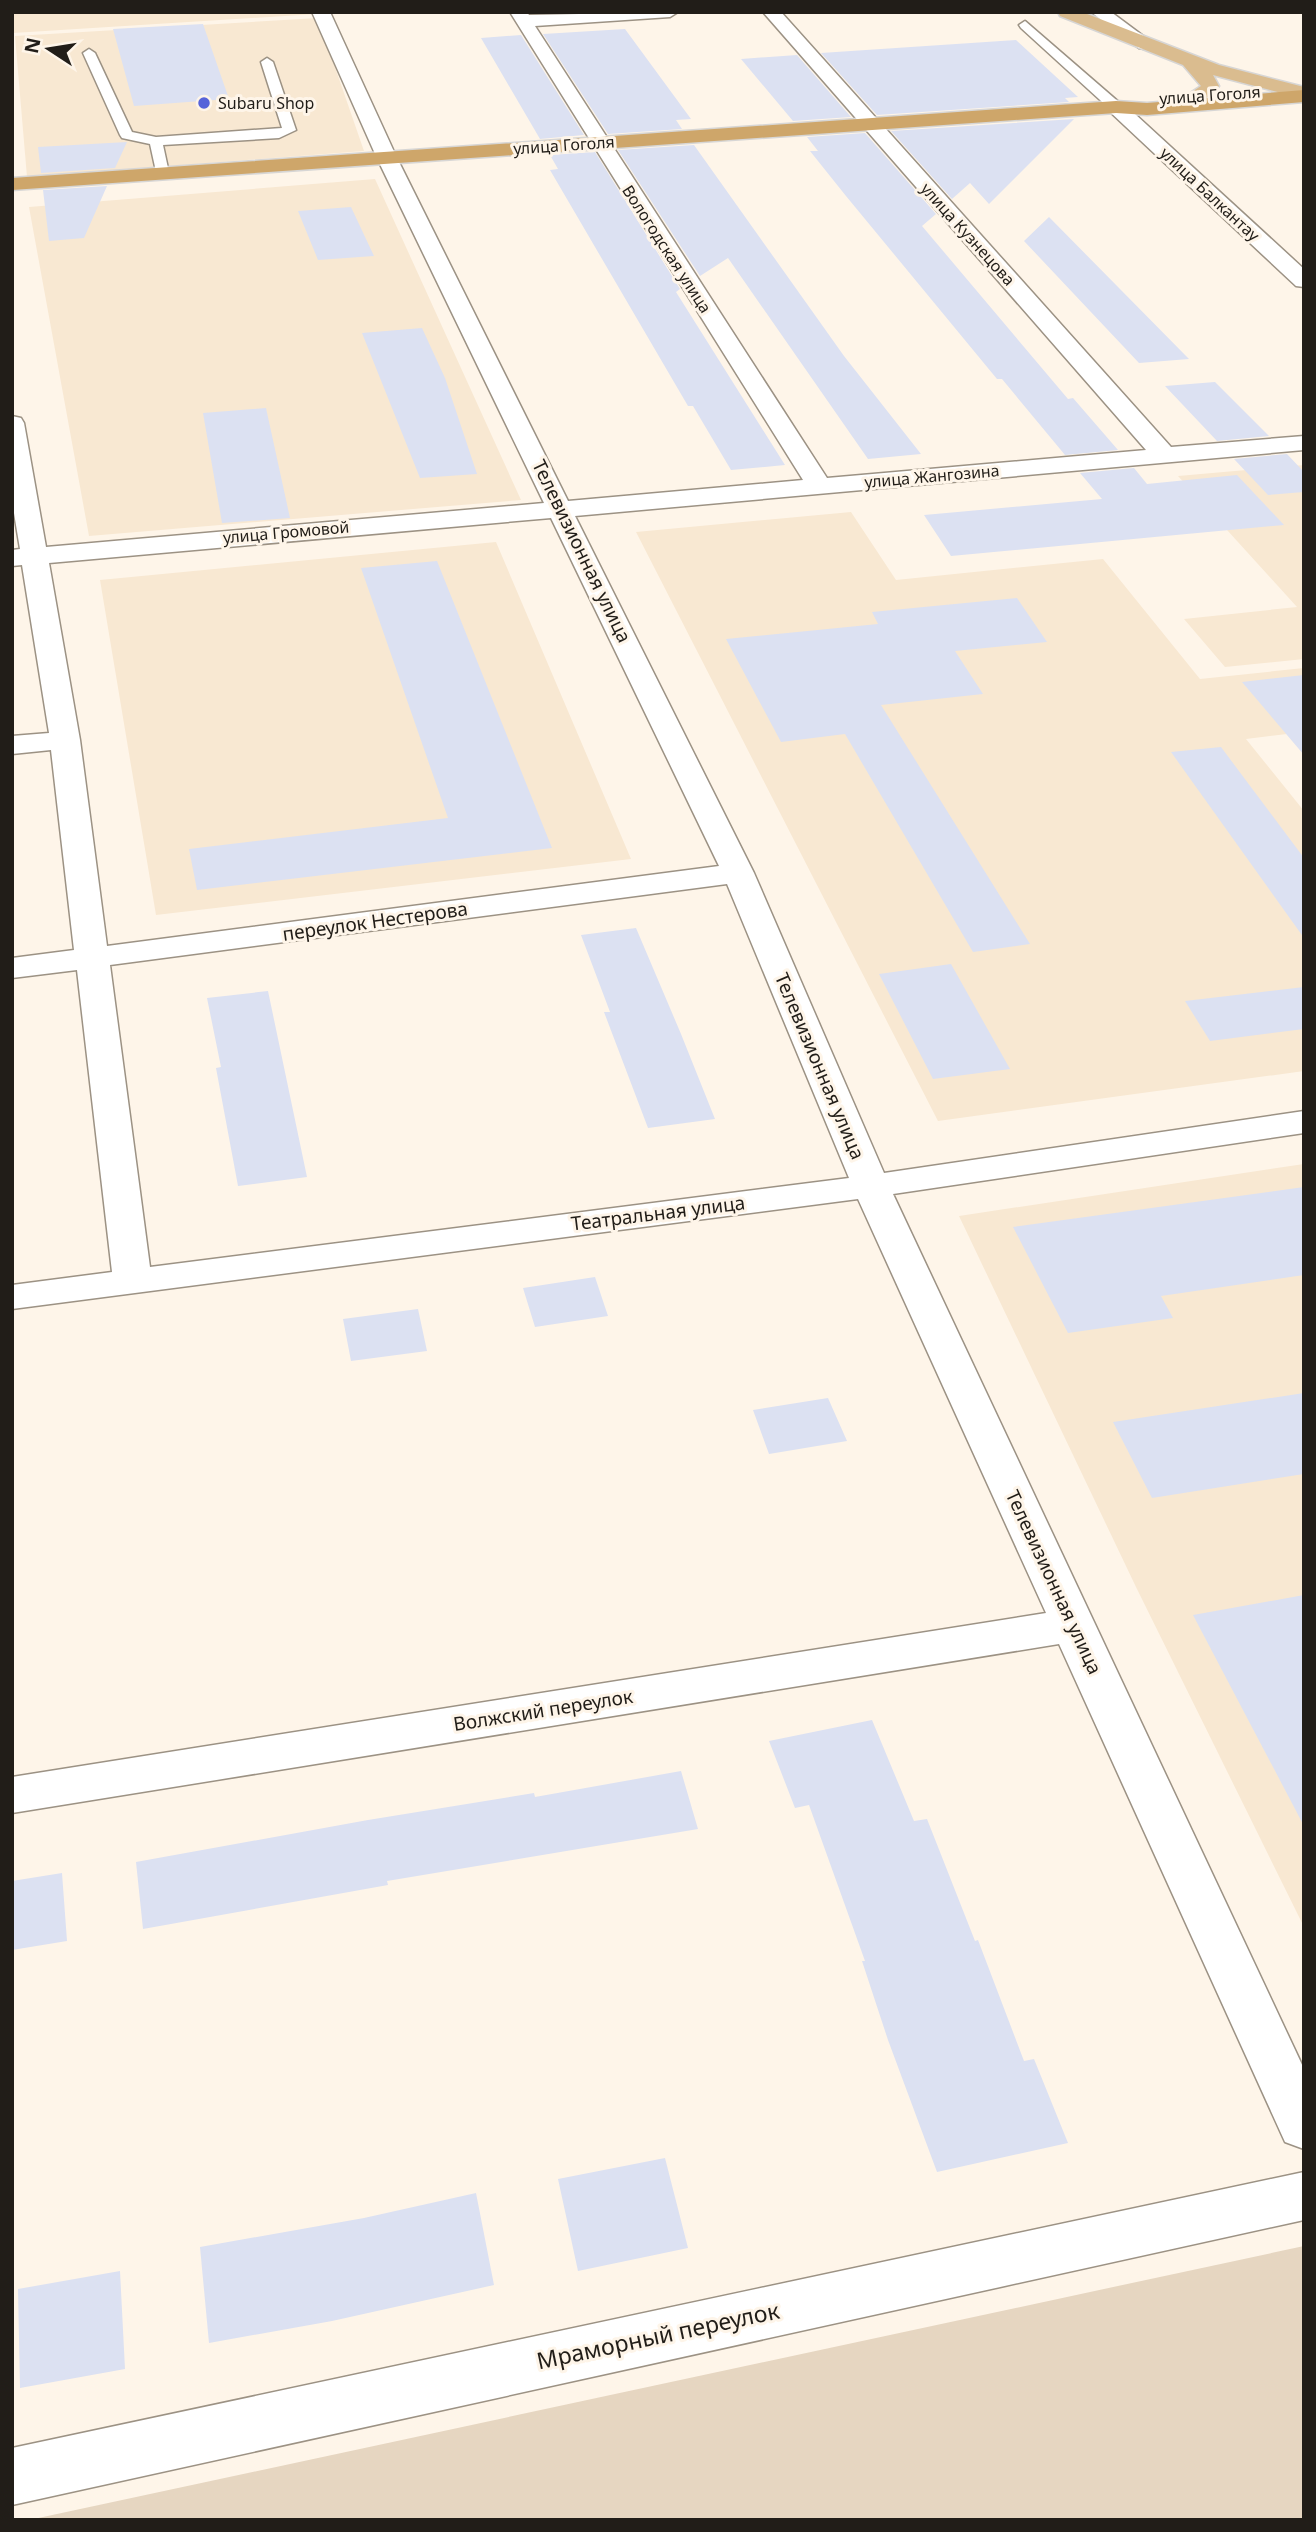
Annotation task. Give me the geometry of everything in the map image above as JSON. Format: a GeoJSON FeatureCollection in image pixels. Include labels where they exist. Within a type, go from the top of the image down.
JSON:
{"type":"FeatureCollection","features":[{"type":"Feature","properties":{"kind":"highway","name":"улица Гоголя"},"geometry":{"type":"LineString","coordinates":[[1116,107],[1138,101],[1284,90],[1304,93]]}},
{"type":"Feature","properties":{"kind":"highway","name":"улица Гоголя"},"geometry":{"type":"LineString","coordinates":[[12,184],[869,122],[1116,107],[1147,109],[1304,93]]}},
{"type":"Feature","properties":{"kind":"main road"},"geometry":{"type":"LineString","coordinates":[[1066,12],[1190,62],[1284,90]]}},
{"type":"Feature","properties":{"kind":"main road"},"geometry":{"type":"LineString","coordinates":[[1190,62],[1210,86],[1205,92],[1193,97]]}},
{"type":"Feature","properties":{"kind":"street","name":"Телевизионная улица"},"geometry":{"type":"LineString","coordinates":[[321,12],[386,156],[738,873],[871,1186],[1304,2126]]}},
{"type":"Feature","properties":{"kind":"street"},"geometry":{"type":"LineString","coordinates":[[521,17],[670,12]]}},
{"type":"Feature","properties":{"kind":"street","name":"улица Кузнецова"},"geometry":{"type":"LineString","coordinates":[[771,12],[1166,456]]}},
{"type":"Feature","properties":{"kind":"street"},"geometry":{"type":"LineString","coordinates":[[1099,12],[1145,44]]}},
{"type":"Feature","properties":{"kind":"street","name":"Вологодская улица"},"geometry":{"type":"LineString","coordinates":[[521,17],[819,485]]}},
{"type":"Feature","properties":{"kind":"street","name":"улица Балкантау"},"geometry":{"type":"LineString","coordinates":[[1116,107],[1304,281]]}},
{"type":"Feature","properties":{"kind":"street"},"geometry":{"type":"LineString","coordinates":[[12,423],[23,557],[65,740],[132,1280]]}},
{"type":"Feature","properties":{"kind":"street","name":"улица Жангозина"},"geometry":{"type":"LineString","coordinates":[[560,507],[1304,443]]}},
{"type":"Feature","properties":{"kind":"street","name":"улица Громовой"},"geometry":{"type":"LineString","coordinates":[[23,557],[560,507]]}},
{"type":"Feature","properties":{"kind":"street"},"geometry":{"type":"LineString","coordinates":[[12,745],[65,740]]}},
{"type":"Feature","properties":{"kind":"street","name":"переулок Нестерова"},"geometry":{"type":"LineString","coordinates":[[12,968],[738,873]]}},
{"type":"Feature","properties":{"kind":"street","name":"Театральная улица"},"geometry":{"type":"LineString","coordinates":[[12,1297],[871,1186],[1304,1122]]}},
{"type":"Feature","properties":{"kind":"street","name":"Волжский переулок"},"geometry":{"type":"LineString","coordinates":[[12,1795],[1075,1625]]}},
{"type":"Feature","properties":{"kind":"street","name":"Мраморный переулок"},"geometry":{"type":"LineString","coordinates":[[12,2477],[1304,2196]]}},
{"type":"Feature","properties":{"kind":"lane"},"geometry":{"type":"LineString","coordinates":[[1025,25],[1116,107]]}},
{"type":"Feature","properties":{"kind":"lane"},"geometry":{"type":"LineString","coordinates":[[89,53],[127,135],[156,141],[279,134],[289,130],[267,62]]}},
{"type":"Feature","properties":{"kind":"lane"},"geometry":{"type":"LineString","coordinates":[[156,141],[162,173]]}},
{"type":"Feature","properties":{"kind":"shaded area"},"geometry":{"type":"Polygon","coordinates":[[[12,12],[315,12],[316,14],[13,33],[12,12]]]}},
{"type":"Feature","properties":{"kind":"shaded area"},"geometry":{"type":"Polygon","coordinates":[[[318,18],[364,151],[27,177],[15,36],[318,18]]]}},
{"type":"Feature","properties":{"kind":"shaded area"},"geometry":{"type":"Polygon","coordinates":[[[375,179],[521,500],[89,536],[29,207],[375,179]]]}},
{"type":"Feature","properties":{"kind":"shaded area"},"geometry":{"type":"Polygon","coordinates":[[[1304,465],[1304,659],[1225,667],[1184,619],[1297,607],[1178,476],[1304,465]]]}},
{"type":"Feature","properties":{"kind":"shaded area"},"geometry":{"type":"Polygon","coordinates":[[[851,512],[896,580],[1103,559],[1200,679],[1304,668],[1304,732],[1246,739],[1304,811],[1304,1071],[938,1121],[636,532],[851,512]]]}},
{"type":"Feature","properties":{"kind":"shaded area"},"geometry":{"type":"Polygon","coordinates":[[[496,542],[631,859],[156,915],[100,580],[496,542]]]}},
{"type":"Feature","properties":{"kind":"shaded area"},"geometry":{"type":"Polygon","coordinates":[[[1304,1164],[1304,1927],[1136,1587],[959,1216],[1304,1164]]]}},
{"type":"Feature","properties":{"kind":"shaded area"},"geometry":{"type":"Polygon","coordinates":[[[1304,2246],[1304,2520],[29,2520],[1304,2246]]]}},
{"type":"Feature","properties":{"kind":"building"},"geometry":{"type":"Polygon","coordinates":[[[203,24],[229,99],[134,106],[113,29],[203,24]]]}},
{"type":"Feature","properties":{"kind":"building"},"geometry":{"type":"Polygon","coordinates":[[[625,29],[691,119],[676,120],[682,129],[608,134],[543,34],[625,29]]]}},
{"type":"Feature","properties":{"kind":"building"},"geometry":{"type":"Polygon","coordinates":[[[521,35],[584,135],[540,139],[481,38],[521,35]]]}},
{"type":"Feature","properties":{"kind":"building"},"geometry":{"type":"Polygon","coordinates":[[[1016,40],[1078,97],[1065,98],[1069,102],[877,115],[821,53],[1016,40]]]}},
{"type":"Feature","properties":{"kind":"building"},"geometry":{"type":"Polygon","coordinates":[[[797,55],[851,117],[793,121],[741,59],[797,55]]]}},
{"type":"Feature","properties":{"kind":"building"},"geometry":{"type":"Polygon","coordinates":[[[1074,119],[989,204],[970,183],[952,199],[891,131],[1074,119]]]}},
{"type":"Feature","properties":{"kind":"building"},"geometry":{"type":"Polygon","coordinates":[[[865,133],[936,214],[922,226],[1068,399],[1073,398],[1118,450],[1065,455],[1002,379],[997,379],[846,196],[810,151],[818,151],[807,137],[865,133]]]}},
{"type":"Feature","properties":{"kind":"building"},"geometry":{"type":"Polygon","coordinates":[[[127,142],[115,168],[41,173],[38,147],[127,142]]]}},
{"type":"Feature","properties":{"kind":"building"},"geometry":{"type":"Polygon","coordinates":[[[694,145],[844,356],[921,454],[868,459],[728,258],[700,276],[618,150],[694,145]]]}},
{"type":"Feature","properties":{"kind":"building"},"geometry":{"type":"Polygon","coordinates":[[[595,152],[680,289],[676,292],[785,465],[731,470],[693,406],[688,406],[550,170],[558,169],[550,155],[595,152]]]}},
{"type":"Feature","properties":{"kind":"building"},"geometry":{"type":"Polygon","coordinates":[[[107,186],[84,238],[49,241],[43,190],[107,186]]]}},
{"type":"Feature","properties":{"kind":"building"},"geometry":{"type":"Polygon","coordinates":[[[351,207],[374,256],[318,260],[298,211],[351,207]]]}},
{"type":"Feature","properties":{"kind":"building"},"geometry":{"type":"Polygon","coordinates":[[[1049,217],[1189,359],[1139,363],[1024,241],[1049,217]]]}},
{"type":"Feature","properties":{"kind":"building"},"geometry":{"type":"Polygon","coordinates":[[[422,328],[445,378],[477,474],[420,478],[362,333],[422,328]]]}},
{"type":"Feature","properties":{"kind":"building"},"geometry":{"type":"Polygon","coordinates":[[[1215,382],[1269,436],[1217,441],[1165,386],[1215,382]]]}},
{"type":"Feature","properties":{"kind":"building"},"geometry":{"type":"Polygon","coordinates":[[[266,408],[290,518],[222,523],[203,413],[266,408]]]}},
{"type":"Feature","properties":{"kind":"building"},"geometry":{"type":"Polygon","coordinates":[[[1287,454],[1304,472],[1304,492],[1268,495],[1234,459],[1287,454]]]}},
{"type":"Feature","properties":{"kind":"building"},"geometry":{"type":"Polygon","coordinates":[[[1134,468],[1147,484],[1237,475],[1284,525],[951,556],[924,515],[1102,499],[1080,473],[1134,468]]]}},
{"type":"Feature","properties":{"kind":"building"},"geometry":{"type":"Polygon","coordinates":[[[437,561],[552,848],[197,890],[189,849],[448,818],[361,568],[437,561]]]}},
{"type":"Feature","properties":{"kind":"building"},"geometry":{"type":"Polygon","coordinates":[[[1017,598],[1047,642],[955,651],[983,694],[881,705],[1030,944],[973,952],[845,734],[781,742],[726,639],[878,624],[872,612],[1017,598]]]}},
{"type":"Feature","properties":{"kind":"building"},"geometry":{"type":"Polygon","coordinates":[[[1304,675],[1304,755],[1242,682],[1304,675]]]}},
{"type":"Feature","properties":{"kind":"building"},"geometry":{"type":"Polygon","coordinates":[[[1221,747],[1304,858],[1304,938],[1171,752],[1221,747]]]}},
{"type":"Feature","properties":{"kind":"building"},"geometry":{"type":"Polygon","coordinates":[[[636,928],[715,1119],[648,1128],[604,1012],[610,1012],[581,935],[636,928]]]}},
{"type":"Feature","properties":{"kind":"building"},"geometry":{"type":"Polygon","coordinates":[[[951,964],[1010,1069],[933,1079],[879,974],[951,964]]]}},
{"type":"Feature","properties":{"kind":"building"},"geometry":{"type":"Polygon","coordinates":[[[1304,987],[1304,1029],[1210,1041],[1185,1001],[1304,987]]]}},
{"type":"Feature","properties":{"kind":"building"},"geometry":{"type":"Polygon","coordinates":[[[268,991],[307,1177],[238,1186],[216,1068],[221,1067],[207,998],[268,991]]]}},
{"type":"Feature","properties":{"kind":"building"},"geometry":{"type":"Polygon","coordinates":[[[1304,1187],[1304,1275],[1161,1296],[1173,1318],[1068,1333],[1013,1227],[1304,1187]]]}},
{"type":"Feature","properties":{"kind":"building"},"geometry":{"type":"Polygon","coordinates":[[[595,1277],[608,1316],[535,1327],[523,1288],[595,1277]]]}},
{"type":"Feature","properties":{"kind":"building"},"geometry":{"type":"Polygon","coordinates":[[[418,1309],[427,1351],[351,1361],[343,1319],[418,1309]]]}},
{"type":"Feature","properties":{"kind":"building"},"geometry":{"type":"Polygon","coordinates":[[[1304,1393],[1304,1474],[1152,1498],[1113,1422],[1304,1393]]]}},
{"type":"Feature","properties":{"kind":"building"},"geometry":{"type":"Polygon","coordinates":[[[828,1398],[847,1441],[769,1454],[753,1410],[828,1398]]]}},
{"type":"Feature","properties":{"kind":"building"},"geometry":{"type":"Polygon","coordinates":[[[1304,1595],[1304,1826],[1193,1615],[1304,1595]]]}},
{"type":"Feature","properties":{"kind":"building"},"geometry":{"type":"Polygon","coordinates":[[[872,1720],[914,1821],[927,1819],[975,1941],[978,1940],[1024,2061],[1034,2059],[1068,2143],[937,2172],[888,2040],[862,1961],[865,1961],[809,1805],[795,1808],[769,1741],[872,1720]]]}},
{"type":"Feature","properties":{"kind":"building"},"geometry":{"type":"Polygon","coordinates":[[[681,1771],[698,1829],[387,1881],[388,1885],[143,1929],[136,1862],[368,1820],[534,1793],[535,1797],[681,1771]]]}},
{"type":"Feature","properties":{"kind":"building"},"geometry":{"type":"Polygon","coordinates":[[[62,1873],[67,1941],[12,1950],[12,1881],[62,1873]]]}},
{"type":"Feature","properties":{"kind":"building"},"geometry":{"type":"Polygon","coordinates":[[[665,2158],[688,2248],[578,2271],[558,2179],[665,2158]]]}},
{"type":"Feature","properties":{"kind":"building"},"geometry":{"type":"Polygon","coordinates":[[[476,2193],[494,2285],[332,2321],[209,2343],[200,2247],[364,2218],[476,2193]]]}},
{"type":"Feature","properties":{"kind":"building"},"geometry":{"type":"Polygon","coordinates":[[[120,2271],[125,2369],[20,2388],[18,2289],[120,2271]]]}},
{"type":"Feature","properties":{"kind":"place","name":"Subaru Shop"},"geometry":{"type":"Point","coordinates":[204,103]}}]}
